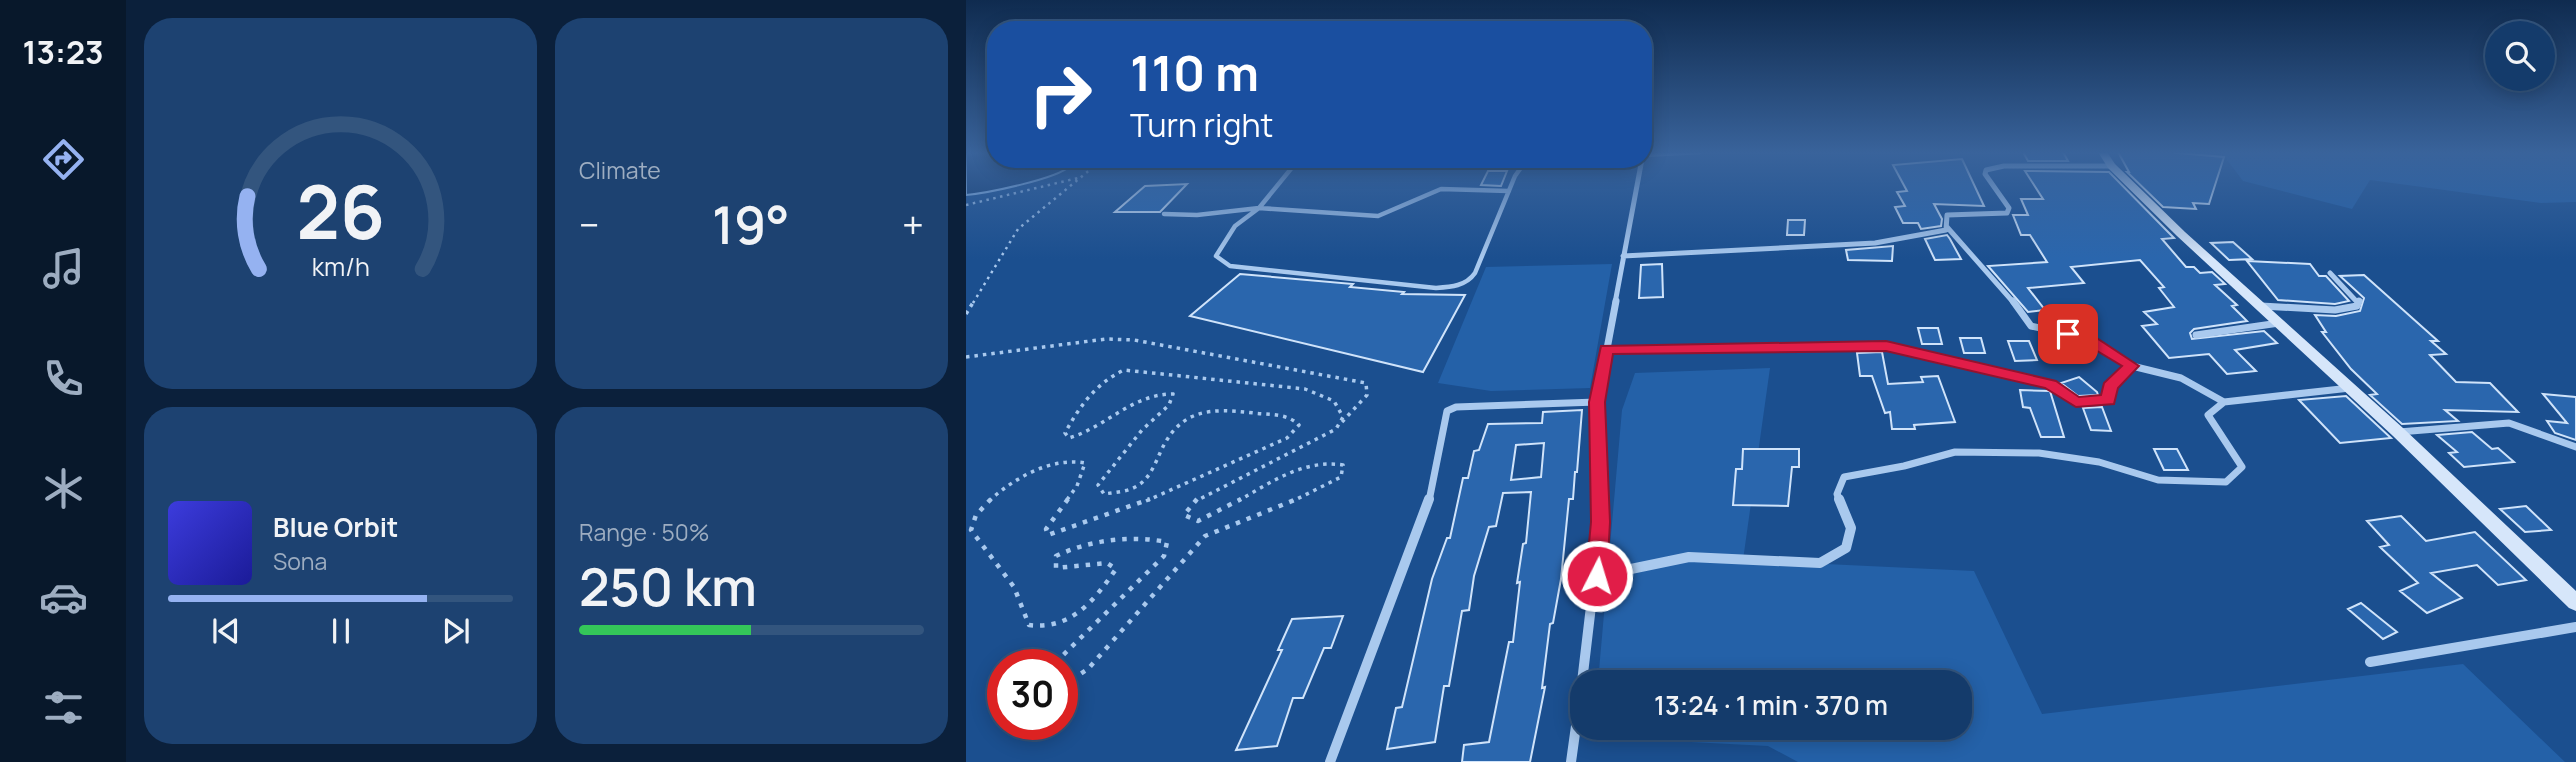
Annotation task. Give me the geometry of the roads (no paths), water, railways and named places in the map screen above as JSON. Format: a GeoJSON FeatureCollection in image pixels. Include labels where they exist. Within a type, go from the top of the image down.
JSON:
{"type":"FeatureCollection","features":[{"type":"Feature","properties":{"kind":"main road"},"geometry":{"type":"LineString","coordinates":[[2134,188],[2398,432],[2576,603]]}},
{"type":"Feature","properties":{"kind":"street"},"geometry":{"type":"LineString","coordinates":[[1584,670],[1597,576],[1601,522],[1597,402],[1637,188]]}},
{"type":"Feature","properties":{"kind":"street"},"geometry":{"type":"LineString","coordinates":[[1995,188],[2009,208],[2007,213],[1947,215],[1947,227],[2000,284],[2031,326],[2087,338],[2132,366],[2181,378],[2224,402]]}},
{"type":"Feature","properties":{"kind":"street"},"geometry":{"type":"LineString","coordinates":[[1623,256],[1875,243],[1934,234],[1947,227]]}},
{"type":"Feature","properties":{"kind":"street"},"geometry":{"type":"LineString","coordinates":[[2260,306],[2335,310],[2357,306],[2359,301],[2330,273]]}},
{"type":"Feature","properties":{"kind":"street"},"geometry":{"type":"LineString","coordinates":[[2196,335],[2279,323]]}},
{"type":"Feature","properties":{"kind":"street"},"geometry":{"type":"LineString","coordinates":[[1606,350],[1886,346],[2051,384],[2076,402],[2108,400],[2110,386],[2132,366]]}},
{"type":"Feature","properties":{"kind":"street"},"geometry":{"type":"LineString","coordinates":[[1597,576],[1689,558],[1820,563],[1846,548],[1851,527],[1837,494],[1844,477],[1904,466],[1955,452],[2039,453],[2099,462],[2158,480],[2226,482],[2242,467],[2208,415],[2224,402],[2350,388]]}},
{"type":"Feature","properties":{"kind":"street"},"geometry":{"type":"LineString","coordinates":[[1330,762],[1429,500],[1447,411],[1456,407],[1597,402]]}},
{"type":"Feature","properties":{"kind":"street"},"geometry":{"type":"LineString","coordinates":[[2398,432],[2509,423],[2562,445],[2576,447]]}},
{"type":"Feature","properties":{"kind":"street"},"geometry":{"type":"LineString","coordinates":[[2559,586],[2576,585]]}},
{"type":"Feature","properties":{"kind":"street"},"geometry":{"type":"LineString","coordinates":[[2370,662],[2576,627]]}},
{"type":"Feature","properties":{"kind":"street"},"geometry":{"type":"LineString","coordinates":[[1572,762],[1575,740]]}},
{"type":"Feature","properties":{"kind":"lane"},"geometry":{"type":"LineString","coordinates":[[1276,188],[1259,208],[1228,235],[1216,256],[1222,263],[1372,283],[1454,287],[1471,279],[1475,274],[1511,188]]}},
{"type":"Feature","properties":{"kind":"lane"},"geometry":{"type":"LineString","coordinates":[[1164,214],[1197,215],[1259,208],[1378,216],[1394,212],[1418,196],[1434,190],[1509,191]]}}]}
